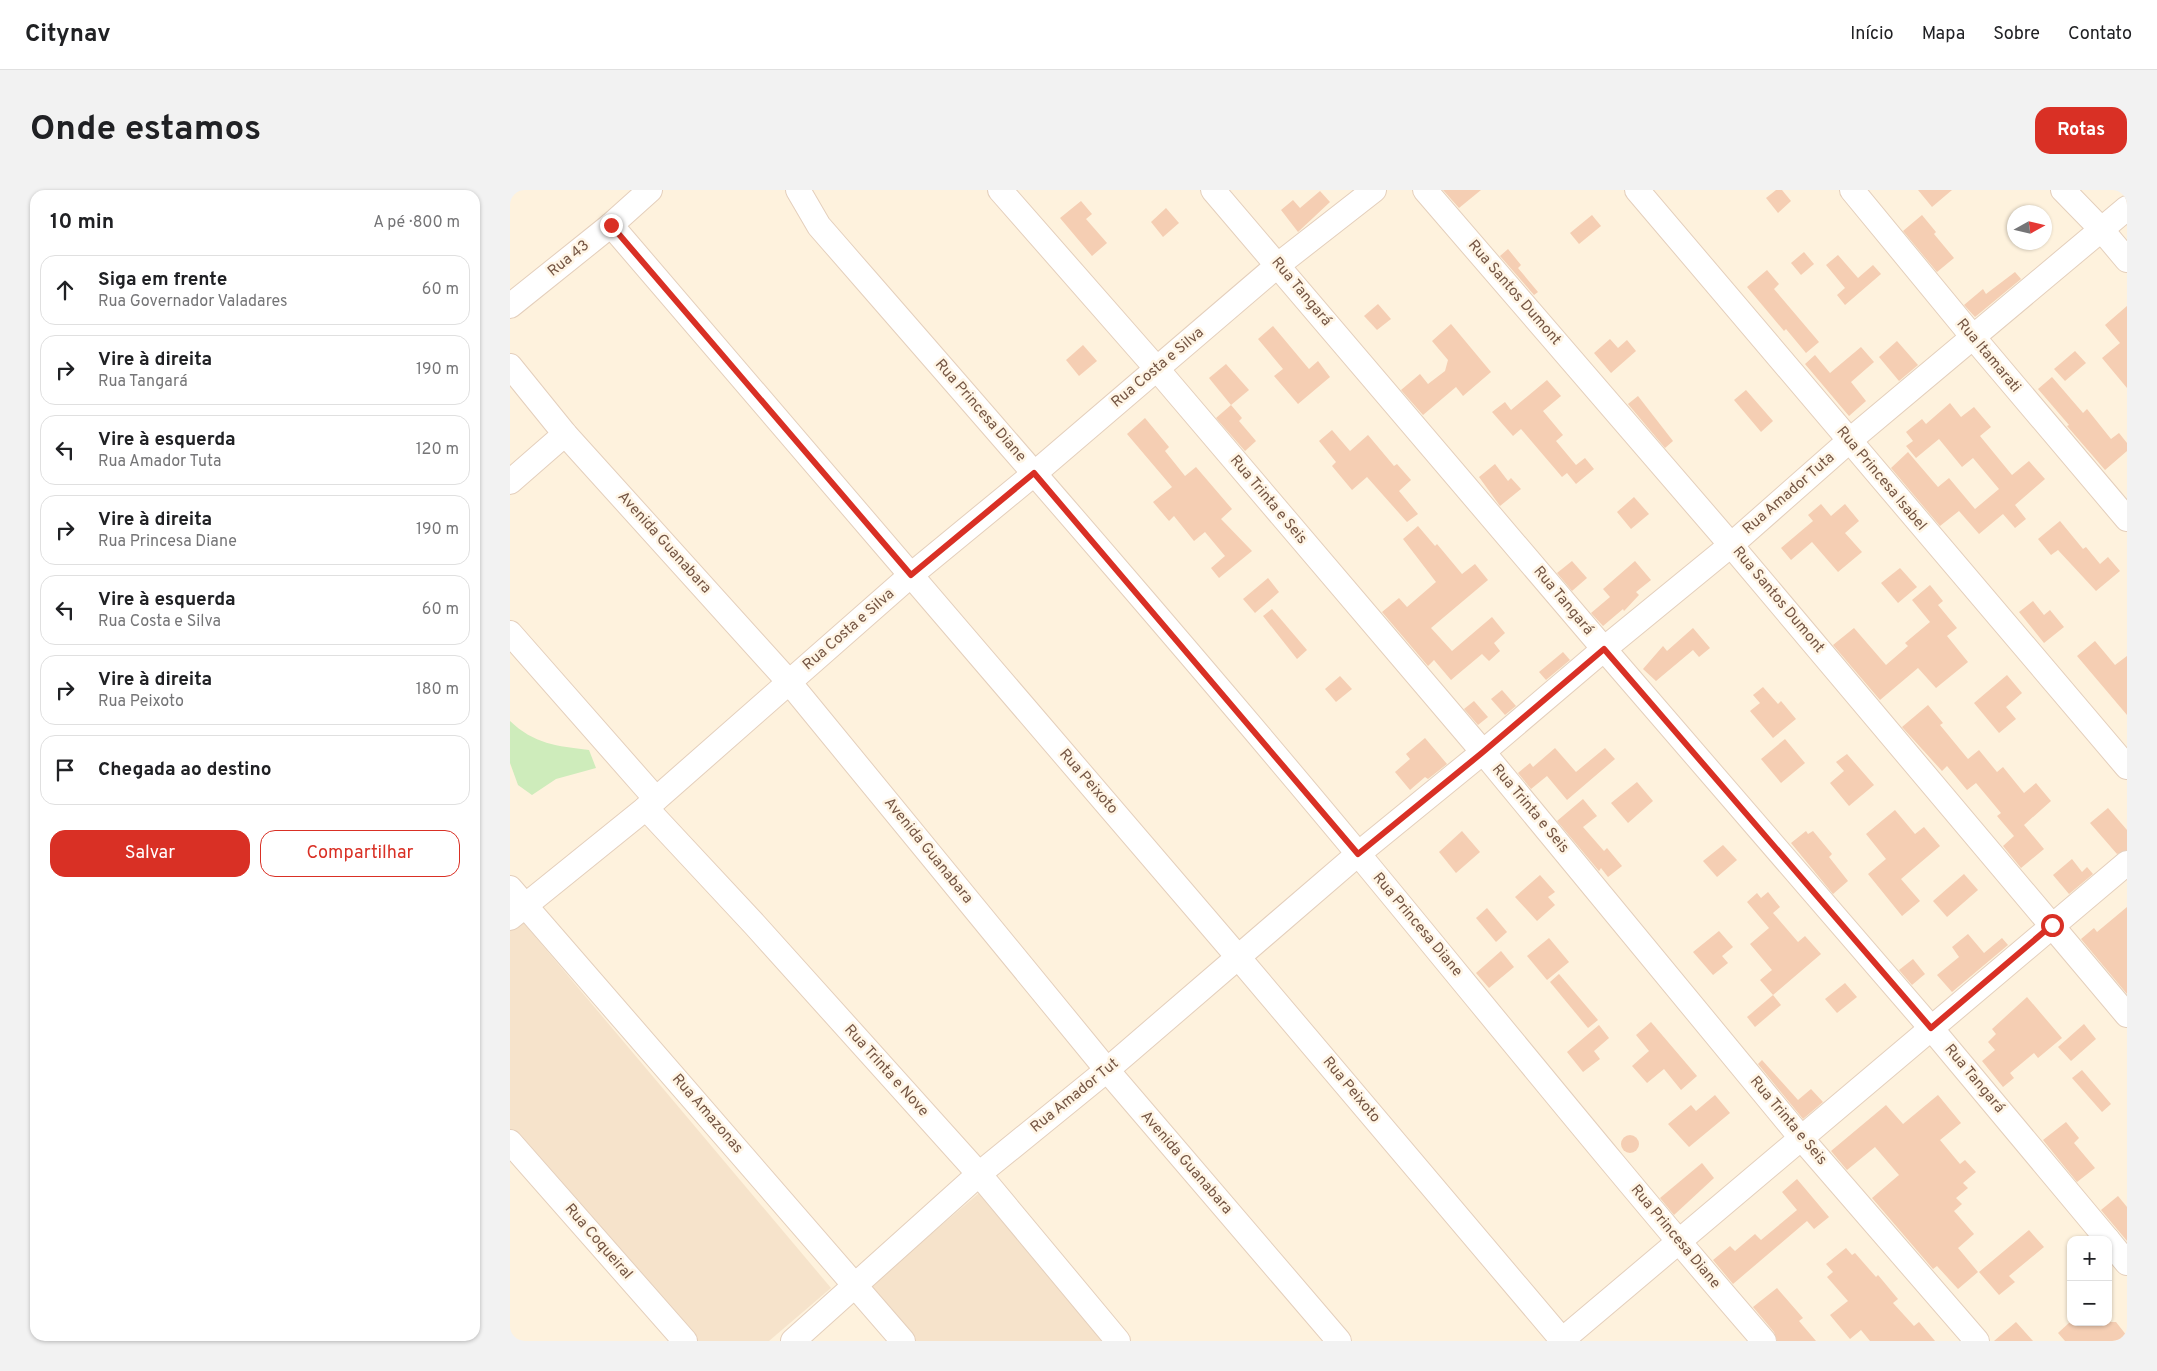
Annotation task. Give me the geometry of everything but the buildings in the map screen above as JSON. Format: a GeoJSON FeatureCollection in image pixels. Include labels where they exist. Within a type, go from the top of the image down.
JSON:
{"type":"FeatureCollection","features":[{"type":"Feature","properties":{"kind":"street","name":"Rua 43"},"geometry":{"type":"LineString","coordinates":[[510,306],[611,225],[650,190]]}},
{"type":"Feature","properties":{"kind":"street","name":"Rua Princesa Diane"},"geometry":{"type":"LineString","coordinates":[[798,190],[819,226],[1034,473],[1358,854],[1679,1242],[1764,1341]]}},
{"type":"Feature","properties":{"kind":"street","name":"Rua Trinta e Seis"},"geometry":{"type":"LineString","coordinates":[[1000,190],[1156,369],[1483,752],[1802,1139],[1977,1341]]}},
{"type":"Feature","properties":{"kind":"street","name":"Rua Tangará"},"geometry":{"type":"LineString","coordinates":[[1214,190],[1604,649],[1931,1028],[2105,1236]]}},
{"type":"Feature","properties":{"kind":"street","name":"Rua Costa e Silva"},"geometry":{"type":"LineString","coordinates":[[518,912],[651,803],[911,575],[1278,265],[1374,190]]}},
{"type":"Feature","properties":{"kind":"street","name":"Rua Santos Dumont"},"geometry":{"type":"LineString","coordinates":[[1425,190],[1731,545],[2127,1015]]}},
{"type":"Feature","properties":{"kind":"street","name":"Rua Princesa Isabel"},"geometry":{"type":"LineString","coordinates":[[1637,190],[2127,767]]}},
{"type":"Feature","properties":{"kind":"street","name":"Rua Itamarati"},"geometry":{"type":"LineString","coordinates":[[1852,190],[1972,337],[2127,519]]}},
{"type":"Feature","properties":{"kind":"street"},"geometry":{"type":"LineString","coordinates":[[2064,190],[2127,260]]}},
{"type":"Feature","properties":{"kind":"street","name":"Rua Amador Tuta"},"geometry":{"type":"LineString","coordinates":[[1358,854],[1731,545],[1849,441],[2127,208]]}},
{"type":"Feature","properties":{"kind":"street","name":"Rua Peixoto"},"geometry":{"type":"LineString","coordinates":[[611,225],[1238,957],[1562,1341]]}},
{"type":"Feature","properties":{"kind":"street","name":"Avenida Guanabara"},"geometry":{"type":"LineString","coordinates":[[510,366],[565,434],[789,682],[1107,1070],[1339,1341]]}},
{"type":"Feature","properties":{"kind":"street"},"geometry":{"type":"LineString","coordinates":[[510,482],[565,434]]}},
{"type":"Feature","properties":{"kind":"street","name":"Rua Trinta e Nove"},"geometry":{"type":"LineString","coordinates":[[510,633],[651,803],[762,932],[980,1174],[1118,1341]]}},
{"type":"Feature","properties":{"kind":"street","name":"Rua Amador Tut"},"geometry":{"type":"LineString","coordinates":[[793,1341],[980,1174],[1107,1070],[1358,854]]}},
{"type":"Feature","properties":{"kind":"street"},"geometry":{"type":"LineString","coordinates":[[1562,1341],[2127,863]]}},
{"type":"Feature","properties":{"kind":"street","name":"Rua Amazonas"},"geometry":{"type":"LineString","coordinates":[[510,888],[518,912],[856,1285],[902,1341]]}},
{"type":"Feature","properties":{"kind":"street","name":"Rua Coqueiral"},"geometry":{"type":"LineString","coordinates":[[510,1142],[685,1341]]}},
{"type":"Feature","properties":{"kind":"street","name":"Rua Tangará"},"geometry":{"type":"LineString","coordinates":[[2112,1245],[2127,1263]]}},
{"type":"Feature","properties":{"kind":"shaded area"},"geometry":{"type":"Polygon","coordinates":[[[522,921],[831,1288],[769,1341],[683,1341],[510,1136],[510,931],[522,921]]]}},
{"type":"Feature","properties":{"kind":"shaded area"},"geometry":{"type":"Polygon","coordinates":[[[979,1193],[1105,1341],[912,1341],[867,1289],[979,1193]]]}},
{"type":"Feature","properties":{"kind":"green space"},"geometry":{"type":"Polygon","coordinates":[[[510,721],[528,735],[546,743],[589,750],[596,768],[556,779],[532,795],[518,785],[510,763],[510,721]]]}},
{"type":"Feature","properties":{"kind":"route"},"geometry":{"type":"LineString","coordinates":[[611,225],[911,575],[1034,473],[1358,854],[1483,752],[1604,649],[1931,1028],[2052,925]]}}]}
